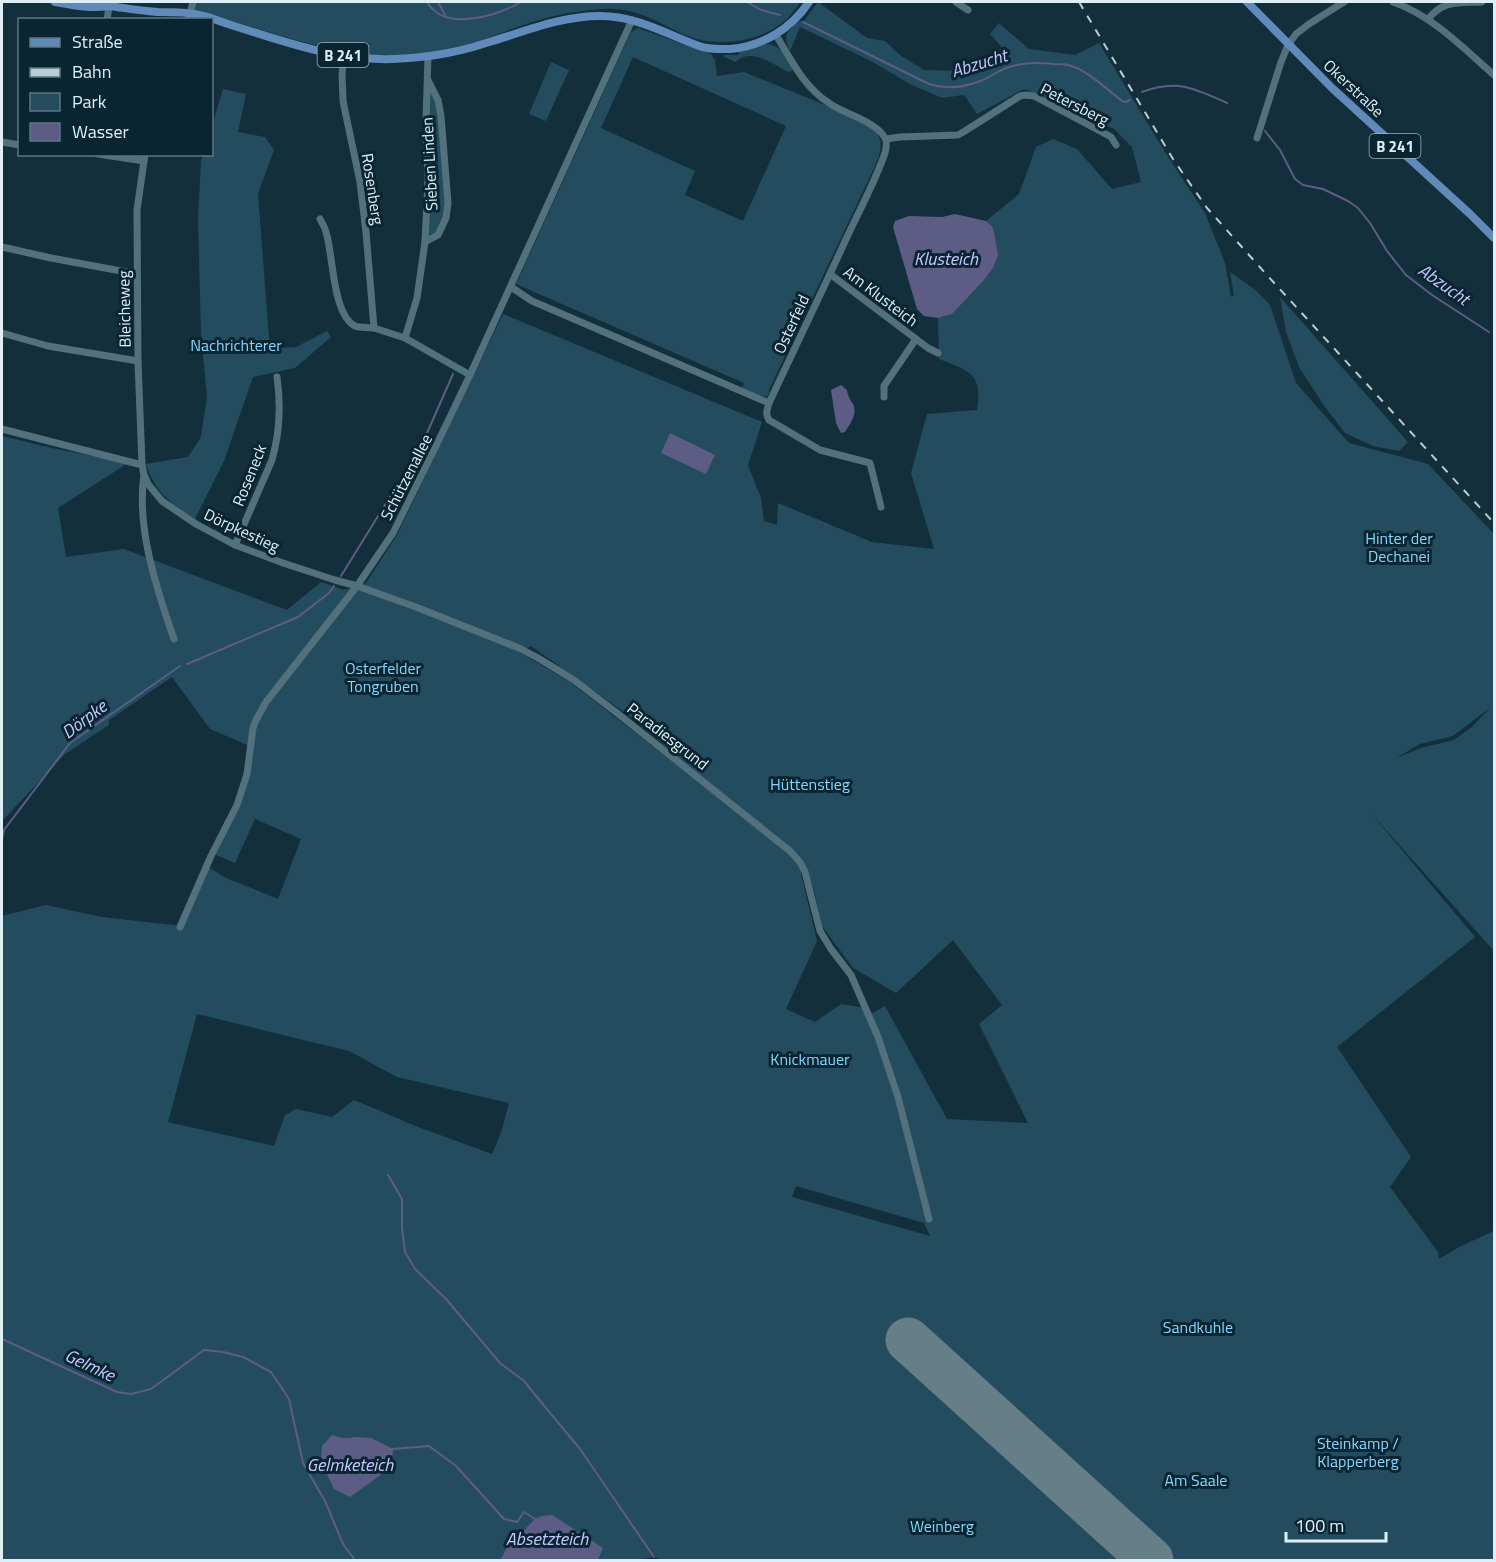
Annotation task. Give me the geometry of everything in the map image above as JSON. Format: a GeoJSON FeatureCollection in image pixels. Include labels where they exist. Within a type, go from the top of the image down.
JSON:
{"type":"FeatureCollection","features":[{"type":"Feature","properties":{"kind":"main road","name":"B 241"},"geometry":{"type":"LineString","coordinates":[[55,2],[210,18]]}},
{"type":"Feature","properties":{"kind":"main road","name":"B 241"},"geometry":{"type":"LineString","coordinates":[[96,2],[103,2],[109,6]]}},
{"type":"Feature","properties":{"kind":"main road","name":"B 241"},"geometry":{"type":"LineString","coordinates":[[216,21],[310,49],[382,59],[428,57],[470,48],[545,24],[601,16],[632,20],[700,46],[720,49],[750,46],[773,37],[788,26],[809,2]]}},
{"type":"Feature","properties":{"kind":"main road","name":"Okerstraße"},"geometry":{"type":"LineString","coordinates":[[1246,3],[1347,103],[1464,208],[1494,238]]}},
{"type":"Feature","properties":{"kind":"street"},"geometry":{"type":"LineString","coordinates":[[188,17],[193,2]]}},
{"type":"Feature","properties":{"kind":"street"},"geometry":{"type":"LineString","coordinates":[[956,2],[968,10]]}},
{"type":"Feature","properties":{"kind":"street"},"geometry":{"type":"LineString","coordinates":[[1257,138],[1288,45],[1296,34],[1309,24],[1344,2]]}},
{"type":"Feature","properties":{"kind":"street"},"geometry":{"type":"LineString","coordinates":[[1393,2],[1428,19],[1494,75]]}},
{"type":"Feature","properties":{"kind":"street"},"geometry":{"type":"LineString","coordinates":[[1428,19],[1443,4],[1482,2]]}},
{"type":"Feature","properties":{"kind":"street"},"geometry":{"type":"LineString","coordinates":[[107,18],[109,6]]}},
{"type":"Feature","properties":{"kind":"street","name":"Schützenallee"},"geometry":{"type":"LineString","coordinates":[[180,927],[237,805],[247,774],[256,720],[266,702],[357,586],[393,533],[511,287],[632,20]]}},
{"type":"Feature","properties":{"kind":"street"},"geometry":{"type":"LineString","coordinates":[[773,37],[814,92],[830,104],[874,126],[886,140]]}},
{"type":"Feature","properties":{"kind":"street","name":"Rosenberg"},"geometry":{"type":"LineString","coordinates":[[344,55],[343,101],[360,182],[374,328]]}},
{"type":"Feature","properties":{"kind":"street","name":"Sieben Linden"},"geometry":{"type":"LineString","coordinates":[[405,338],[417,298],[425,242],[428,181],[426,120],[428,57]]}},
{"type":"Feature","properties":{"kind":"street","name":"Sieben Linden"},"geometry":{"type":"LineString","coordinates":[[425,242],[438,235],[446,218],[448,203],[438,100],[427,78]]}},
{"type":"Feature","properties":{"kind":"street","name":"Petersberg"},"geometry":{"type":"LineString","coordinates":[[886,140],[900,137],[958,135],[1025,95],[1034,96],[1102,132],[1116,145]]}},
{"type":"Feature","properties":{"kind":"street","name":"Osterfeld"},"geometry":{"type":"LineString","coordinates":[[769,403],[885,153],[886,140]]}},
{"type":"Feature","properties":{"kind":"street"},"geometry":{"type":"LineString","coordinates":[[2,142],[18,145]]}},
{"type":"Feature","properties":{"kind":"street"},"geometry":{"type":"LineString","coordinates":[[122,156],[145,158]]}},
{"type":"Feature","properties":{"kind":"street","name":"Bleicheweg"},"geometry":{"type":"LineString","coordinates":[[141,465],[136,210],[145,158]]}},
{"type":"Feature","properties":{"kind":"street"},"geometry":{"type":"LineString","coordinates":[[320,219],[328,237],[336,290],[349,321],[356,326],[374,328],[405,338],[470,375]]}},
{"type":"Feature","properties":{"kind":"street"},"geometry":{"type":"LineString","coordinates":[[2,247],[137,273]]}},
{"type":"Feature","properties":{"kind":"street","name":"Am Klusteich"},"geometry":{"type":"LineString","coordinates":[[830,274],[928,348],[938,353]]}},
{"type":"Feature","properties":{"kind":"street"},"geometry":{"type":"LineString","coordinates":[[511,287],[532,301],[769,403],[766,412],[769,420],[820,450],[870,463],[881,507]]}},
{"type":"Feature","properties":{"kind":"street"},"geometry":{"type":"LineString","coordinates":[[2,333],[48,346],[138,362]]}},
{"type":"Feature","properties":{"kind":"street","name":"Am Klusteich"},"geometry":{"type":"LineString","coordinates":[[884,397],[884,386],[916,339]]}},
{"type":"Feature","properties":{"kind":"street","name":"Roseneck"},"geometry":{"type":"LineString","coordinates":[[235,545],[276,447],[280,413],[277,377]]}},
{"type":"Feature","properties":{"kind":"street"},"geometry":{"type":"LineString","coordinates":[[2,429],[141,465]]}},
{"type":"Feature","properties":{"kind":"street","name":"Dörpkestieg"},"geometry":{"type":"LineString","coordinates":[[141,465],[154,492],[168,506],[196,524],[235,545],[357,586]]}},
{"type":"Feature","properties":{"kind":"street"},"geometry":{"type":"LineString","coordinates":[[144,475],[143,517],[153,573],[174,639]]}},
{"type":"Feature","properties":{"kind":"street","name":"Paradiesgrund"},"geometry":{"type":"LineString","coordinates":[[357,586],[519,648],[574,680],[790,851],[800,862],[805,872],[820,932],[851,975],[880,1044],[898,1097],[929,1219]]}},
{"type":"Feature","properties":{"kind":"green space"},"geometry":{"type":"Polygon","coordinates":[[[197,2],[801,2],[786,20],[773,29],[738,41],[700,40],[637,13],[603,9],[545,18],[477,42],[435,52],[389,55],[332,49],[304,42],[193,11],[197,2]]]}},
{"type":"Feature","properties":{"kind":"green space"},"geometry":{"type":"Polygon","coordinates":[[[818,2],[867,38],[885,41],[900,55],[924,70],[964,71],[1007,53],[990,34],[999,23],[1029,49],[1075,55],[1099,43],[1205,213],[1225,263],[1231,297],[1234,295],[1230,272],[1254,289],[1270,305],[1296,383],[1349,443],[1428,464],[1494,534],[1494,951],[1369,811],[1475,937],[1337,1047],[1411,1157],[1390,1187],[1438,1252],[1439,1259],[1494,1231],[1494,1560],[663,1560],[654,1557],[634,1560],[598,1560],[600,1559],[506,1549],[500,1560],[2,1560],[2,916],[46,905],[102,917],[182,926],[208,867],[226,878],[278,899],[301,839],[255,819],[235,863],[214,854],[238,811],[249,777],[254,748],[210,729],[172,677],[109,720],[109,725],[65,754],[2,821],[2,436],[128,463],[58,508],[66,557],[124,549],[287,610],[321,582],[344,590],[366,583],[397,535],[503,314],[762,422],[748,465],[761,498],[764,521],[777,525],[778,503],[872,542],[934,549],[911,473],[927,414],[977,410],[978,388],[972,375],[939,359],[938,318],[952,314],[993,268],[992,226],[986,221],[1019,194],[1036,147],[1053,139],[1077,149],[1112,189],[1141,182],[1132,147],[1114,129],[1024,89],[977,114],[964,95],[942,98],[800,27],[790,51],[786,41],[787,34],[799,21],[804,21],[818,2]],[[531,646],[519,652],[570,682],[787,848],[624,712],[531,646]],[[1491,707],[1453,736],[1420,744],[1396,758],[1421,748],[1454,740],[1472,727],[1491,707]],[[803,863],[801,874],[817,941],[786,1009],[815,1022],[841,1004],[860,1007],[873,1013],[885,1006],[947,1119],[1028,1123],[979,1024],[1002,1005],[953,940],[896,993],[853,968],[822,926],[814,890],[803,863]],[[197,1014],[168,1122],[274,1146],[285,1115],[296,1109],[332,1117],[354,1100],[418,1127],[492,1154],[501,1133],[509,1103],[397,1077],[349,1051],[197,1014]],[[796,1186],[792,1197],[930,1236],[924,1223],[796,1186]],[[356,1437],[342,1438],[350,1497],[358,1490],[356,1437]]]}},
{"type":"Feature","properties":{"kind":"green space"},"geometry":{"type":"Polygon","coordinates":[[[638,28],[711,54],[715,60],[717,76],[744,72],[825,105],[870,127],[880,140],[881,145],[875,166],[767,397],[742,388],[744,383],[516,284],[631,32],[638,28]],[[633,57],[601,128],[695,171],[685,195],[743,221],[786,126],[633,57]]]}},
{"type":"Feature","properties":{"kind":"green space"},"geometry":{"type":"Polygon","coordinates":[[[766,44],[780,49],[794,70],[788,72],[755,56],[748,56],[736,62],[723,55],[739,55],[739,52],[766,44]]]}},
{"type":"Feature","properties":{"kind":"green space"},"geometry":{"type":"Polygon","coordinates":[[[551,62],[569,70],[546,121],[529,114],[551,62]]]}},
{"type":"Feature","properties":{"kind":"green space"},"geometry":{"type":"Polygon","coordinates":[[[427,78],[438,100],[448,203],[438,235],[425,242],[427,78]]]}},
{"type":"Feature","properties":{"kind":"green space","name":"Nachrichterer"},"geometry":{"type":"Polygon","coordinates":[[[223,89],[246,94],[238,132],[265,137],[274,150],[258,193],[269,339],[281,348],[296,347],[327,331],[331,337],[295,368],[253,377],[224,461],[195,519],[171,502],[159,490],[146,464],[188,457],[201,437],[207,397],[201,332],[198,219],[201,161],[203,156],[213,156],[213,123],[223,89]]]}},
{"type":"Feature","properties":{"kind":"green space"},"geometry":{"type":"Polygon","coordinates":[[[1280,297],[1408,442],[1399,451],[1373,446],[1345,433],[1299,367],[1286,332],[1280,297]]]}},
{"type":"Feature","properties":{"kind":"water","name":"Klusteich"},"geometry":{"type":"Polygon","coordinates":[[[955,214],[986,221],[992,226],[998,255],[985,279],[952,314],[938,318],[924,316],[917,309],[893,227],[895,221],[909,216],[942,217],[955,214]]]}},
{"type":"Feature","properties":{"kind":"water"},"geometry":{"type":"Polygon","coordinates":[[[841,385],[847,390],[855,411],[849,426],[845,432],[841,433],[836,423],[831,390],[841,385]]]}},
{"type":"Feature","properties":{"kind":"water"},"geometry":{"type":"Polygon","coordinates":[[[670,433],[715,455],[706,474],[661,453],[670,433]]]}},
{"type":"Feature","properties":{"kind":"water","name":"Gelmketeich"},"geometry":{"type":"Polygon","coordinates":[[[332,1435],[342,1438],[371,1438],[393,1449],[392,1460],[382,1474],[350,1497],[334,1489],[321,1462],[322,1446],[332,1435]]]}},
{"type":"Feature","properties":{"kind":"water","name":"Absetzteich"},"geometry":{"type":"Polygon","coordinates":[[[552,1515],[603,1548],[598,1560],[500,1560],[506,1549],[535,1519],[552,1515]]]}},
{"type":"Feature","properties":{"kind":"waterway","name":"Abzucht"},"geometry":{"type":"LineString","coordinates":[[427,2],[435,11],[446,17],[459,19],[486,16],[521,2]]}},
{"type":"Feature","properties":{"kind":"waterway"},"geometry":{"type":"LineString","coordinates":[[438,2],[445,15]]}},
{"type":"Feature","properties":{"kind":"waterway","name":"Abzucht"},"geometry":{"type":"LineString","coordinates":[[747,2],[761,10],[780,15]]}},
{"type":"Feature","properties":{"kind":"waterway","name":"Abzucht"},"geometry":{"type":"LineString","coordinates":[[803,22],[936,86],[956,87],[970,84],[1022,64],[1063,64],[1075,67],[1089,75],[1122,101],[1130,100]]}},
{"type":"Feature","properties":{"kind":"waterway","name":"Abzucht"},"geometry":{"type":"LineString","coordinates":[[1142,92],[1165,86],[1185,87],[1227,103]]}},
{"type":"Feature","properties":{"kind":"waterway","name":"Abzucht"},"geometry":{"type":"LineString","coordinates":[[1265,131],[1280,150],[1295,179],[1303,185],[1323,189],[1358,208],[1406,275],[1489,332]]}},
{"type":"Feature","properties":{"kind":"waterway","name":"Dörpke"},"geometry":{"type":"LineString","coordinates":[[420,449],[453,374]]}},
{"type":"Feature","properties":{"kind":"waterway","name":"Dörpke"},"geometry":{"type":"LineString","coordinates":[[341,576],[406,471]]}},
{"type":"Feature","properties":{"kind":"waterway","name":"Dörpke"},"geometry":{"type":"LineString","coordinates":[[187,664],[298,617],[329,593],[334,586]]}},
{"type":"Feature","properties":{"kind":"waterway","name":"Dörpke"},"geometry":{"type":"LineString","coordinates":[[2,840],[4,830],[70,743],[180,666]]}},
{"type":"Feature","properties":{"kind":"waterway"},"geometry":{"type":"LineString","coordinates":[[388,1175],[402,1199],[405,1252],[415,1269],[446,1299],[500,1363],[524,1381],[580,1449],[654,1557]]}},
{"type":"Feature","properties":{"kind":"waterway","name":"Gelmke"},"geometry":{"type":"LineString","coordinates":[[2,1339],[117,1392],[131,1394],[151,1389],[204,1350],[243,1357],[271,1372],[289,1399],[303,1463],[325,1501],[343,1544],[355,1560]]}},
{"type":"Feature","properties":{"kind":"waterway"},"geometry":{"type":"LineString","coordinates":[[393,1449],[429,1446],[456,1466],[504,1519],[517,1522],[524,1512],[535,1519]]}},
{"type":"Feature","properties":{"kind":"runway"},"geometry":{"type":"LineString","coordinates":[[908,1340],[1151,1560]]}},
{"type":"Feature","properties":{"kind":"railway"},"geometry":{"type":"LineString","coordinates":[[1079,2],[1173,159],[1207,208],[1494,523]]}},
{"type":"Feature","properties":{"kind":"park label","name":"Hinter der Dechanei"},"geometry":{"type":"Point","coordinates":[1399,547]}},
{"type":"Feature","properties":{"kind":"park label","name":"Osterfelder Tongruben"},"geometry":{"type":"Point","coordinates":[383,677]}},
{"type":"Feature","properties":{"kind":"park label","name":"Hüttenstieg"},"geometry":{"type":"Point","coordinates":[810,784]}},
{"type":"Feature","properties":{"kind":"park label","name":"Knickmauer"},"geometry":{"type":"Point","coordinates":[810,1059]}},
{"type":"Feature","properties":{"kind":"park label","name":"Sandkuhle"},"geometry":{"type":"Point","coordinates":[1198,1327]}},
{"type":"Feature","properties":{"kind":"park label","name":"Steinkamp / Klapperberg"},"geometry":{"type":"Point","coordinates":[1358,1452]}},
{"type":"Feature","properties":{"kind":"park label","name":"Am Saale"},"geometry":{"type":"Point","coordinates":[1196,1480]}},
{"type":"Feature","properties":{"kind":"park label","name":"Weinberg"},"geometry":{"type":"Point","coordinates":[942,1526]}}]}
